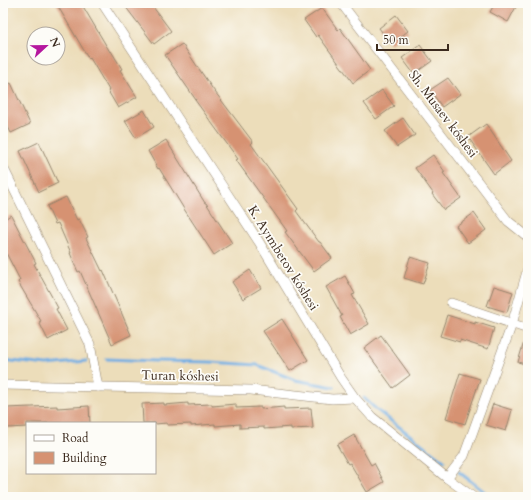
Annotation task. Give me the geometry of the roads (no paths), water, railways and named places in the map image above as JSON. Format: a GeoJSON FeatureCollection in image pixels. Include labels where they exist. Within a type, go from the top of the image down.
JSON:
{"type":"FeatureCollection","features":[{"type":"Feature","properties":{"kind":"street","name":"K. Ayımbetov kóshesi"},"geometry":{"type":"LineString","coordinates":[[102,3],[259,242],[340,378],[355,398],[372,417],[447,478],[473,497]]}},
{"type":"Feature","properties":{"kind":"street","name":"Sh. Musaev kóshesi"},"geometry":{"type":"LineString","coordinates":[[341,3],[508,221],[528,237]]}},
{"type":"Feature","properties":{"kind":"street"},"geometry":{"type":"LineString","coordinates":[[3,167],[90,344],[98,387]]}},
{"type":"Feature","properties":{"kind":"street"},"geometry":{"type":"LineString","coordinates":[[447,478],[464,456],[512,324],[528,268]]}},
{"type":"Feature","properties":{"kind":"street"},"geometry":{"type":"LineString","coordinates":[[451,304],[528,329]]}},
{"type":"Feature","properties":{"kind":"street","name":"Turan kóshesi"},"geometry":{"type":"LineString","coordinates":[[3,385],[251,390],[332,399],[355,398]]}},
{"type":"Feature","properties":{"kind":"waterway"},"geometry":{"type":"LineString","coordinates":[[107,359],[257,365],[295,380],[334,387]]}},
{"type":"Feature","properties":{"kind":"waterway"},"geometry":{"type":"LineString","coordinates":[[3,360],[47,365],[86,361]]}},
{"type":"Feature","properties":{"kind":"waterway"},"geometry":{"type":"LineString","coordinates":[[364,398],[377,410],[444,461]]}},
{"type":"Feature","properties":{"kind":"waterway"},"geometry":{"type":"LineString","coordinates":[[459,472],[491,497]]}}]}
